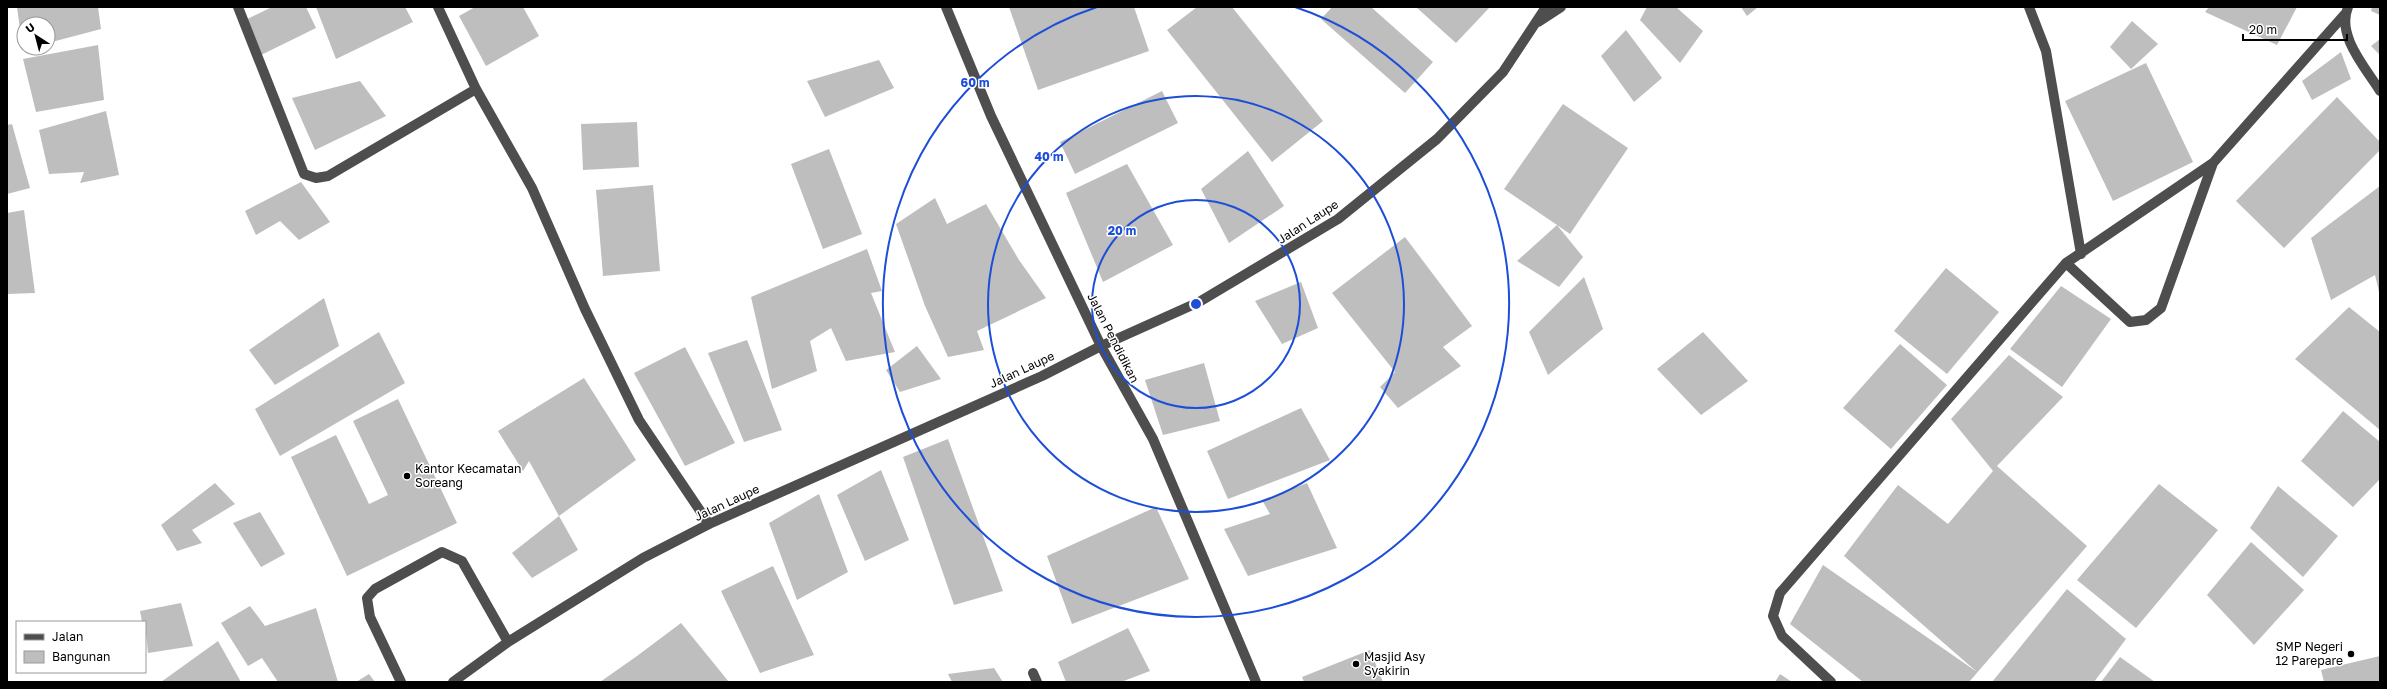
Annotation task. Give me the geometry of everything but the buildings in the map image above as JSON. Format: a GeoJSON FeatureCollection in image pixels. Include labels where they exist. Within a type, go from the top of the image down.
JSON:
{"type":"FeatureCollection","features":[{"type":"Feature","properties":{"kind":"street"},"geometry":{"type":"LineString","coordinates":[[238,7],[304,174],[316,178],[328,176],[476,89]]}},
{"type":"Feature","properties":{"kind":"street"},"geometry":{"type":"LineString","coordinates":[[438,7],[476,89],[532,188],[585,309],[639,420],[709,524]]}},
{"type":"Feature","properties":{"kind":"street","name":"Jalan Pendidikan"},"geometry":{"type":"LineString","coordinates":[[946,7],[991,116],[1101,346],[1153,439],[1256,682]]}},
{"type":"Feature","properties":{"kind":"street","name":"Jalan Laupe"},"geometry":{"type":"LineString","coordinates":[[453,682],[508,642],[643,558],[709,524],[1042,376],[1101,346],[1199,302],[1338,219],[1437,139],[1503,72],[1546,7]]}},
{"type":"Feature","properties":{"kind":"street"},"geometry":{"type":"LineString","coordinates":[[1536,24],[1561,7]]}},
{"type":"Feature","properties":{"kind":"street"},"geometry":{"type":"LineString","coordinates":[[2030,7],[2046,51],[2081,254]]}},
{"type":"Feature","properties":{"kind":"street"},"geometry":{"type":"LineString","coordinates":[[2346,11],[2347,37],[2380,91]]}},
{"type":"Feature","properties":{"kind":"street"},"geometry":{"type":"LineString","coordinates":[[1831,682],[1782,636],[1773,616],[1780,593],[2066,263],[2213,163],[2346,11]]}},
{"type":"Feature","properties":{"kind":"street"},"geometry":{"type":"LineString","coordinates":[[2066,263],[2130,322],[2146,320],[2161,308],[2213,163]]}},
{"type":"Feature","properties":{"kind":"street"},"geometry":{"type":"LineString","coordinates":[[401,682],[370,617],[367,598],[375,589],[442,552],[462,560],[508,642]]}},
{"type":"Feature","properties":{"kind":"place","name":"Kantor Kecamatan Soreang"},"geometry":{"type":"Point","coordinates":[407,476]}},
{"type":"Feature","properties":{"kind":"place","name":"SMP Negeri 12 Parepare"},"geometry":{"type":"Point","coordinates":[2351,654]}},
{"type":"Feature","properties":{"kind":"place","name":"Masjid Asy Syakirin"},"geometry":{"type":"Point","coordinates":[1356,664]}}]}
